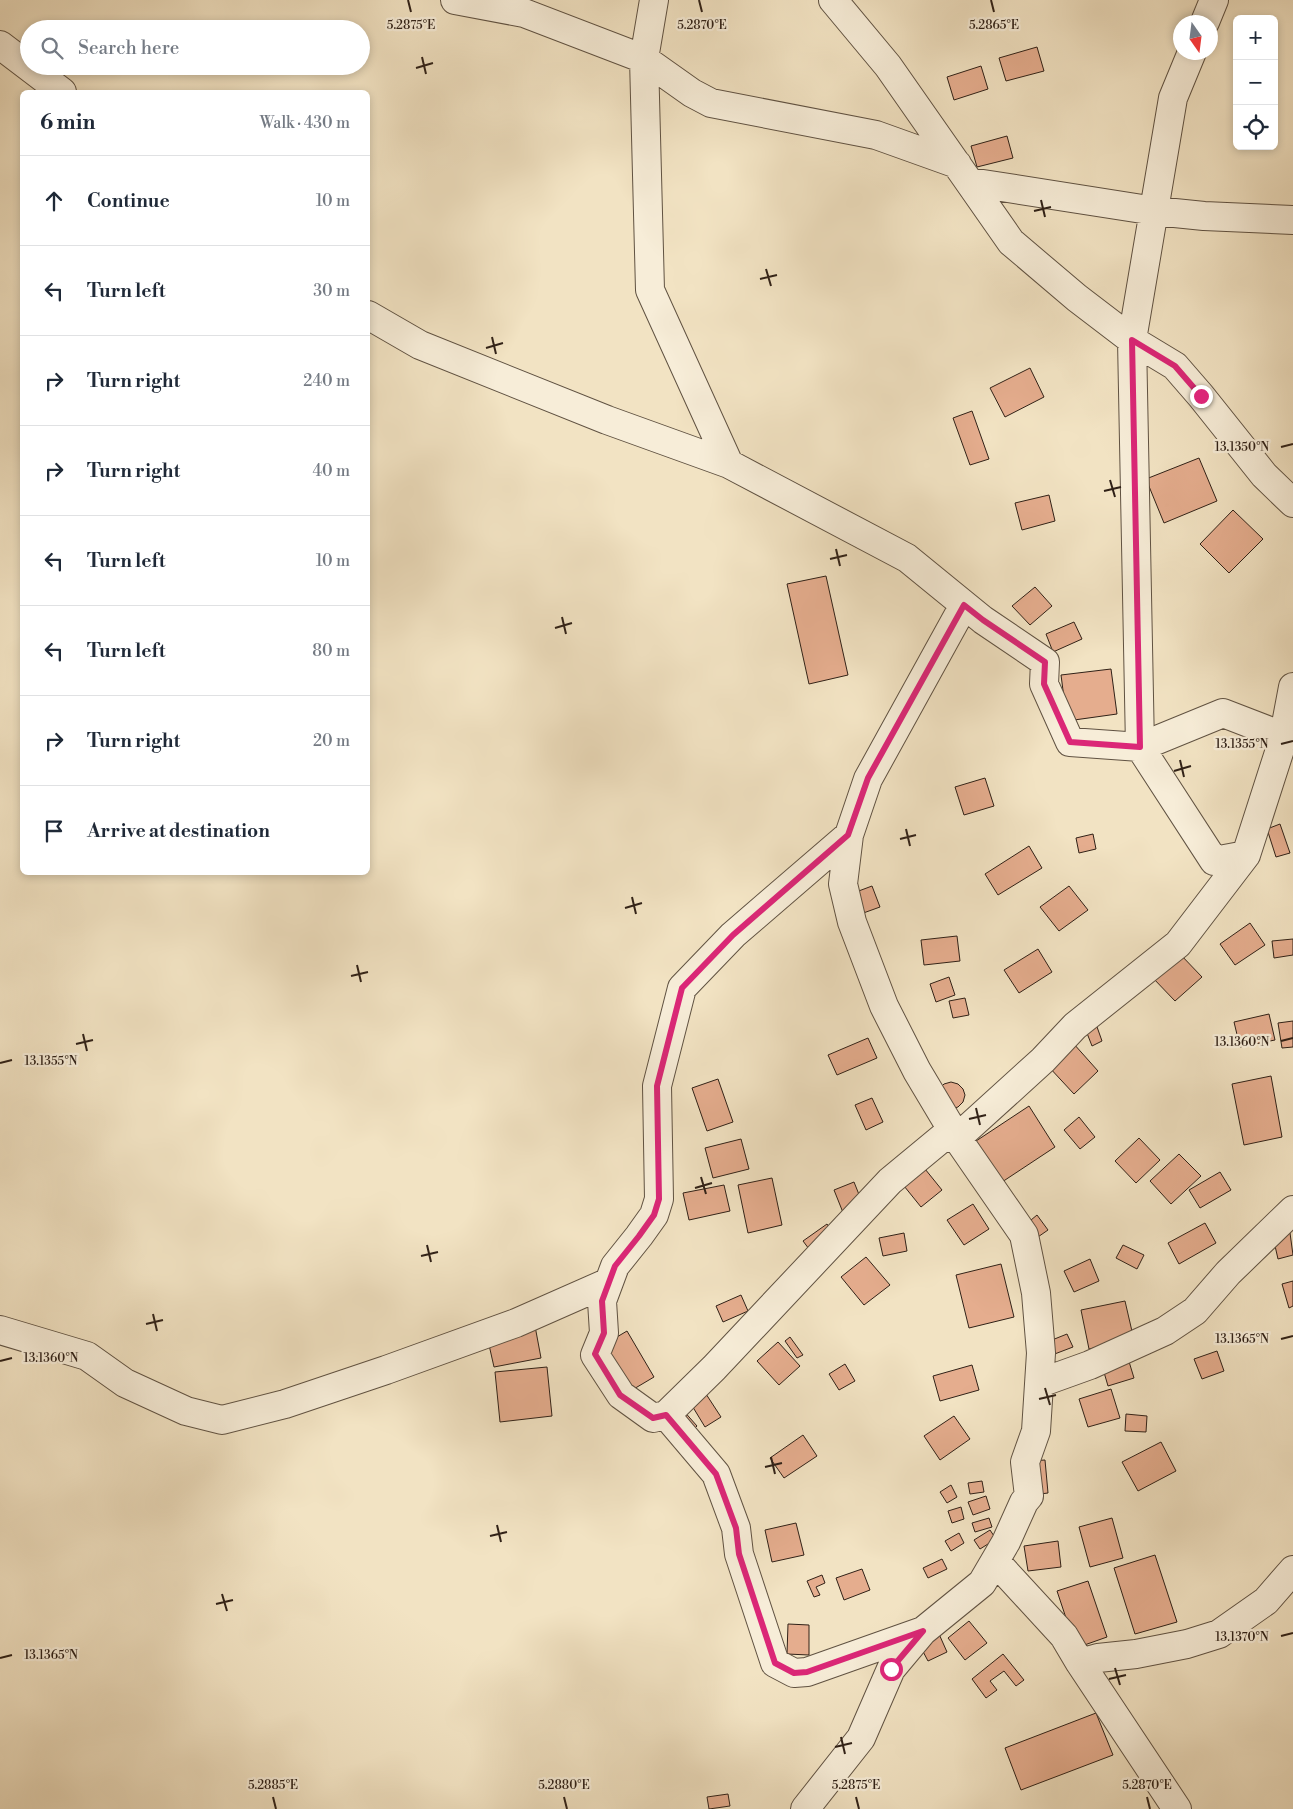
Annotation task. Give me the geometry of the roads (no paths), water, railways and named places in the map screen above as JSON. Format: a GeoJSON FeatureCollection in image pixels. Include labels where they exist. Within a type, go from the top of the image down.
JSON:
{"type":"FeatureCollection","features":[{"type":"Feature","properties":{"kind":"street"},"geometry":{"type":"LineString","coordinates":[[455,0],[524,13],[644,59],[711,104],[876,135],[963,173],[1154,211],[1204,216],[1293,220]]}},
{"type":"Feature","properties":{"kind":"street"},"geometry":{"type":"LineString","coordinates":[[654,0],[644,59],[650,290],[729,464]]}},
{"type":"Feature","properties":{"kind":"street"},"geometry":{"type":"LineString","coordinates":[[833,0],[888,66],[1011,242],[1077,298],[1132,340],[1175,366],[1264,475],[1293,503]]}},
{"type":"Feature","properties":{"kind":"street"},"geometry":{"type":"LineString","coordinates":[[1207,15],[1214,0]]}},
{"type":"Feature","properties":{"kind":"street"},"geometry":{"type":"LineString","coordinates":[[0,45],[20,60]]}},
{"type":"Feature","properties":{"kind":"street"},"geometry":{"type":"LineString","coordinates":[[1189,60],[1173,98],[1132,340],[1140,747],[1214,861],[1246,855]]}},
{"type":"Feature","properties":{"kind":"street"},"geometry":{"type":"LineString","coordinates":[[40,75],[59,90]]}},
{"type":"Feature","properties":{"kind":"street"},"geometry":{"type":"LineString","coordinates":[[370,316],[420,345],[607,420],[729,464],[907,558],[983,620],[1045,662],[1044,684],[1070,742],[1140,747],[1223,713],[1266,730],[1282,740]]}},
{"type":"Feature","properties":{"kind":"street"},"geometry":{"type":"LineString","coordinates":[[805,1809],[861,1738],[891,1669],[923,1631],[982,1584],[1006,1542],[1024,1502],[1029,1496],[1025,1462],[1036,1431],[1041,1353],[1036,1293],[1024,1234],[957,1138],[917,1072],[884,1006],[852,922],[843,884],[848,835],[868,778],[964,605]]}},
{"type":"Feature","properties":{"kind":"street"},"geometry":{"type":"LineString","coordinates":[[848,835],[733,935],[682,988],[657,1086],[659,1199],[654,1215],[615,1266],[602,1301],[604,1333],[595,1354],[620,1395],[653,1418],[666,1415],[714,1368],[890,1180],[942,1138],[957,1138],[1043,1060],[1075,1026],[1178,944],[1246,855],[1282,740],[1293,687]]}},
{"type":"Feature","properties":{"kind":"street"},"geometry":{"type":"LineString","coordinates":[[1040,1384],[1090,1365],[1156,1335],[1195,1311],[1228,1274],[1289,1218]]}},
{"type":"Feature","properties":{"kind":"street"},"geometry":{"type":"LineString","coordinates":[[0,1330],[87,1356],[125,1383],[186,1411],[222,1420],[285,1404],[386,1370],[516,1323],[609,1282]]}},
{"type":"Feature","properties":{"kind":"street"},"geometry":{"type":"LineString","coordinates":[[666,1415],[716,1474],[736,1528],[739,1554],[775,1663],[794,1673],[807,1672],[923,1631]]}},
{"type":"Feature","properties":{"kind":"street"},"geometry":{"type":"LineString","coordinates":[[995,1561],[1064,1636],[1177,1809]]}},
{"type":"Feature","properties":{"kind":"street"},"geometry":{"type":"LineString","coordinates":[[1080,1663],[1098,1658],[1136,1654],[1187,1644],[1219,1634],[1266,1600],[1293,1570]]}}]}
